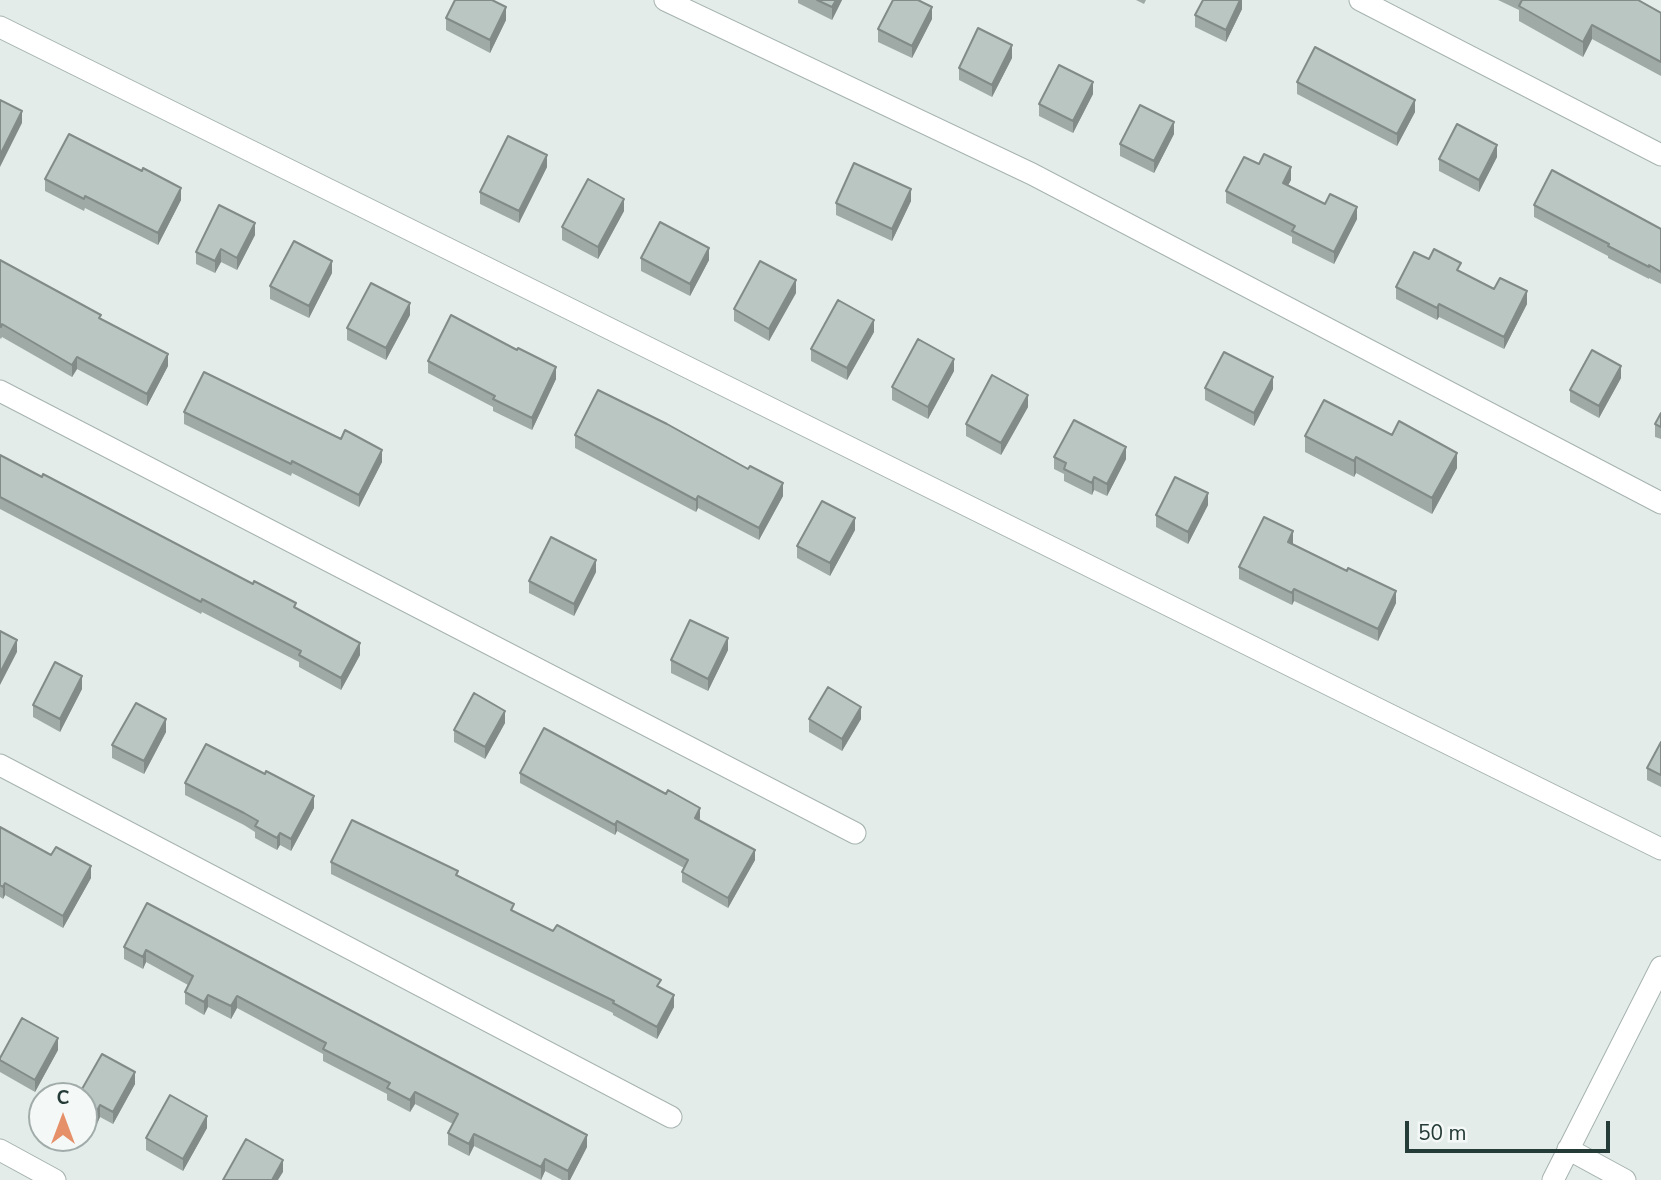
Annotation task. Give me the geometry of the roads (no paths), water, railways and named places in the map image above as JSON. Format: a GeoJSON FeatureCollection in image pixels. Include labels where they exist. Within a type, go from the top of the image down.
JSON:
{"type":"FeatureCollection","features":[{"type":"Feature","properties":{"kind":"street"},"geometry":{"type":"LineString","coordinates":[[665,0],[1032,174],[1661,503]]}},
{"type":"Feature","properties":{"kind":"street"},"geometry":{"type":"LineString","coordinates":[[1360,0],[1661,155]]}},
{"type":"Feature","properties":{"kind":"street"},"geometry":{"type":"LineString","coordinates":[[0,27],[1661,849]]}},
{"type":"Feature","properties":{"kind":"street"},"geometry":{"type":"LineString","coordinates":[[0,391],[855,832]]}},
{"type":"Feature","properties":{"kind":"street"},"geometry":{"type":"LineString","coordinates":[[0,765],[671,1117]]}},
{"type":"Feature","properties":{"kind":"street"},"geometry":{"type":"LineString","coordinates":[[1553,1180],[1661,967]]}},
{"type":"Feature","properties":{"kind":"street"},"geometry":{"type":"LineString","coordinates":[[1568,1149],[1625,1180]]}},
{"type":"Feature","properties":{"kind":"street"},"geometry":{"type":"LineString","coordinates":[[0,1150],[55,1180]]}}]}
